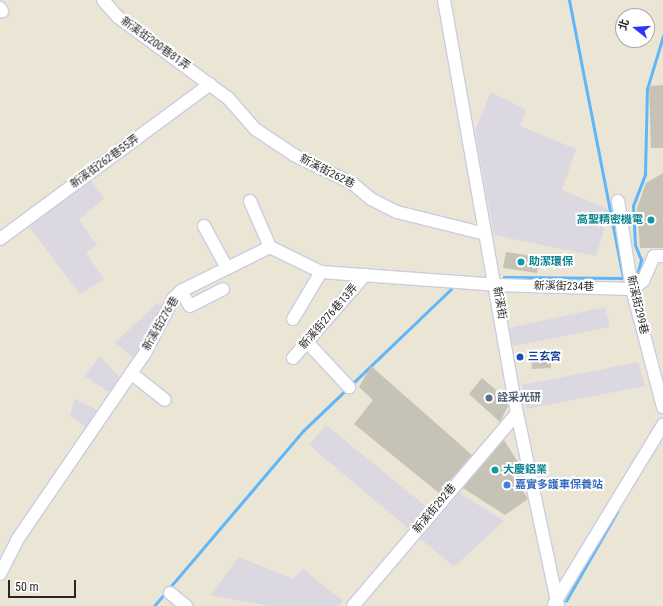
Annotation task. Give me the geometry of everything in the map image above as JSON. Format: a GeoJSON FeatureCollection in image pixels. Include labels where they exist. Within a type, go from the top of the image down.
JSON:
{"type":"FeatureCollection","features":[{"type":"Feature","properties":{"kind":"street","name":"新溪街200巷81弄"},"geometry":{"type":"LineString","coordinates":[[103,0],[118,17],[210,84]]}},
{"type":"Feature","properties":{"kind":"street","name":"新溪街"},"geometry":{"type":"LineString","coordinates":[[444,0],[485,234],[496,285],[517,413],[555,604]]}},
{"type":"Feature","properties":{"kind":"street","name":"新溪街262巷"},"geometry":{"type":"LineString","coordinates":[[210,84],[228,98],[255,128],[294,155],[352,182],[372,199],[397,212],[485,234]]}},
{"type":"Feature","properties":{"kind":"street","name":"新溪街262巷55弄"},"geometry":{"type":"LineString","coordinates":[[0,239],[210,84]]}},
{"type":"Feature","properties":{"kind":"street"},"geometry":{"type":"LineString","coordinates":[[250,201],[270,247],[321,272],[496,285]]}},
{"type":"Feature","properties":{"kind":"street","name":"新溪街299巷"},"geometry":{"type":"LineString","coordinates":[[618,201],[632,289],[663,407]]}},
{"type":"Feature","properties":{"kind":"street"},"geometry":{"type":"LineString","coordinates":[[204,226],[227,268]]}},
{"type":"Feature","properties":{"kind":"street","name":"新溪街276巷"},"geometry":{"type":"LineString","coordinates":[[0,574],[17,540],[131,373],[173,299],[181,291],[270,247]]}},
{"type":"Feature","properties":{"kind":"street"},"geometry":{"type":"LineString","coordinates":[[632,289],[643,281],[654,256],[663,256]]}},
{"type":"Feature","properties":{"kind":"street"},"geometry":{"type":"LineString","coordinates":[[293,319],[321,272]]}},
{"type":"Feature","properties":{"kind":"street","name":"新溪街276巷13弄"},"geometry":{"type":"LineString","coordinates":[[293,358],[365,275]]}},
{"type":"Feature","properties":{"kind":"street","name":"新溪街234巷"},"geometry":{"type":"LineString","coordinates":[[496,285],[632,289]]}},
{"type":"Feature","properties":{"kind":"street"},"geometry":{"type":"LineString","coordinates":[[181,291],[190,306],[223,289]]}},
{"type":"Feature","properties":{"kind":"street"},"geometry":{"type":"LineString","coordinates":[[307,342],[350,387]]}},
{"type":"Feature","properties":{"kind":"street"},"geometry":{"type":"LineString","coordinates":[[131,373],[165,400]]}},
{"type":"Feature","properties":{"kind":"street","name":"新溪街292巷"},"geometry":{"type":"LineString","coordinates":[[353,606],[517,413]]}},
{"type":"Feature","properties":{"kind":"street"},"geometry":{"type":"LineString","coordinates":[[555,604],[663,425]]}},
{"type":"Feature","properties":{"kind":"street"},"geometry":{"type":"LineString","coordinates":[[170,593],[186,606]]}},
{"type":"Feature","properties":{"kind":"shaded area"},"geometry":{"type":"Polygon","coordinates":[[[491,92],[526,110],[520,126],[576,149],[562,190],[610,210],[596,256],[494,235],[475,131],[491,92]]]}},
{"type":"Feature","properties":{"kind":"shaded area"},"geometry":{"type":"Polygon","coordinates":[[[90,179],[104,198],[79,220],[97,245],[86,253],[104,279],[80,294],[27,224],[90,179]]]}},
{"type":"Feature","properties":{"kind":"shaded area"},"geometry":{"type":"Polygon","coordinates":[[[157,303],[165,309],[138,361],[115,343],[157,303]]]}},
{"type":"Feature","properties":{"kind":"shaded area"},"geometry":{"type":"Polygon","coordinates":[[[605,307],[610,327],[513,346],[509,328],[605,307]]]}},
{"type":"Feature","properties":{"kind":"shaded area"},"geometry":{"type":"Polygon","coordinates":[[[100,356],[122,380],[113,395],[84,376],[100,356]]]}},
{"type":"Feature","properties":{"kind":"shaded area"},"geometry":{"type":"Polygon","coordinates":[[[638,362],[645,386],[527,409],[522,385],[638,362]]]}},
{"type":"Feature","properties":{"kind":"shaded area"},"geometry":{"type":"Polygon","coordinates":[[[75,399],[103,413],[90,430],[70,415],[75,399]]]}},
{"type":"Feature","properties":{"kind":"shaded area"},"geometry":{"type":"Polygon","coordinates":[[[326,425],[428,508],[455,490],[504,521],[454,567],[309,445],[326,425]]]}},
{"type":"Feature","properties":{"kind":"shaded area"},"geometry":{"type":"Polygon","coordinates":[[[239,557],[293,579],[303,569],[343,601],[339,606],[268,606],[210,595],[239,557]]]}},
{"type":"Feature","properties":{"kind":"building"},"geometry":{"type":"Polygon","coordinates":[[[663,85],[663,148],[651,148],[649,86],[663,85]]]}},
{"type":"Feature","properties":{"kind":"building","name":"高聖精密機電"},"geometry":{"type":"Polygon","coordinates":[[[663,173],[663,248],[640,248],[637,208],[646,183],[663,173]]]}},
{"type":"Feature","properties":{"kind":"building","name":"助潔環保"},"geometry":{"type":"Polygon","coordinates":[[[506,252],[539,257],[537,273],[503,268],[506,252]]]}},
{"type":"Feature","properties":{"kind":"building"},"geometry":{"type":"Polygon","coordinates":[[[550,352],[551,368],[532,369],[531,354],[550,352]]]}},
{"type":"Feature","properties":{"kind":"building"},"geometry":{"type":"Polygon","coordinates":[[[371,366],[472,455],[439,493],[354,424],[373,400],[359,387],[371,366]]]}},
{"type":"Feature","properties":{"kind":"building","name":"詮采光研"},"geometry":{"type":"Polygon","coordinates":[[[482,378],[507,399],[508,406],[500,422],[469,394],[482,378]]]}},
{"type":"Feature","properties":{"kind":"building"},"geometry":{"type":"Polygon","coordinates":[[[504,440],[521,467],[511,473],[528,499],[505,515],[463,488],[504,440]]]}},
{"type":"Feature","properties":{"kind":"waterway"},"geometry":{"type":"LineString","coordinates":[[504,277],[623,278],[569,0]]}},
{"type":"Feature","properties":{"kind":"waterway"},"geometry":{"type":"LineString","coordinates":[[636,279],[641,260],[635,245],[633,206],[645,174],[647,89],[663,36]]}},
{"type":"Feature","properties":{"kind":"waterway"},"geometry":{"type":"LineString","coordinates":[[352,384],[451,289]]}},
{"type":"Feature","properties":{"kind":"waterway"},"geometry":{"type":"LineString","coordinates":[[154,606],[303,431],[347,389]]}},
{"type":"Feature","properties":{"kind":"waterway"},"geometry":{"type":"LineString","coordinates":[[566,601],[617,512]]}},
{"type":"Feature","properties":{"kind":"place","name":"高聖精密機電"},"geometry":{"type":"Point","coordinates":[651,220]}},
{"type":"Feature","properties":{"kind":"place","name":"助潔環保"},"geometry":{"type":"Point","coordinates":[521,262]}},
{"type":"Feature","properties":{"kind":"place","name":"三玄宮"},"geometry":{"type":"Point","coordinates":[520,357]}},
{"type":"Feature","properties":{"kind":"place","name":"詮采光研"},"geometry":{"type":"Point","coordinates":[489,398]}},
{"type":"Feature","properties":{"kind":"place","name":"大慶鋁業"},"geometry":{"type":"Point","coordinates":[495,470]}},
{"type":"Feature","properties":{"kind":"place","name":"嘉實多護車保養站"},"geometry":{"type":"Point","coordinates":[507,485]}}]}
